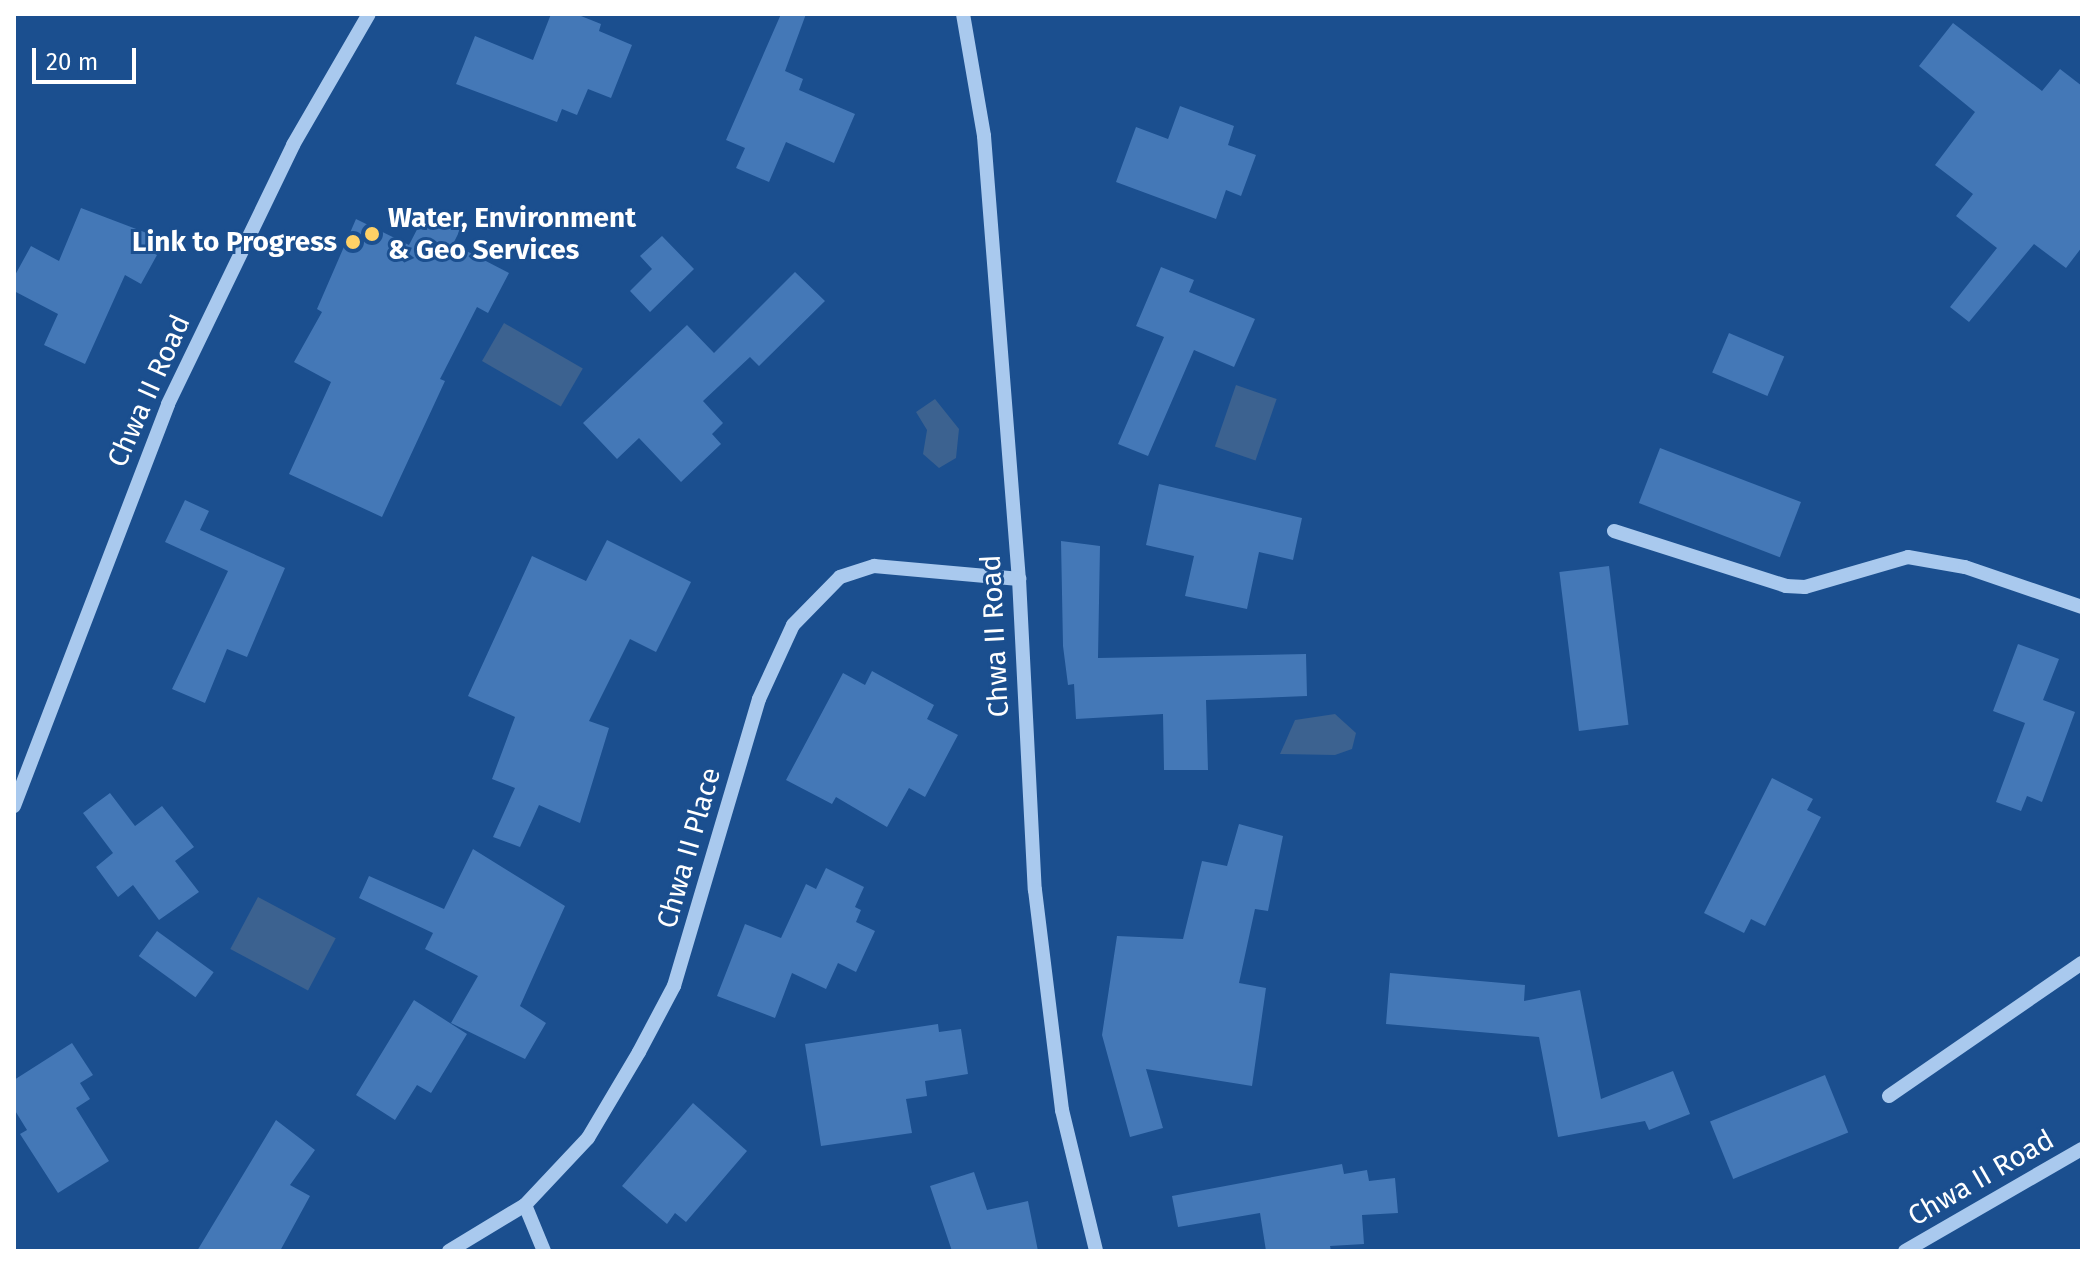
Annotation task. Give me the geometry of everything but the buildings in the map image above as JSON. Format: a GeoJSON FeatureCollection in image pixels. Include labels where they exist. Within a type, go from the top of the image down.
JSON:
{"type":"FeatureCollection","features":[{"type":"Feature","properties":{"kind":"street","name":"Chwa II Road"},"geometry":{"type":"LineString","coordinates":[[14,806],[168,404],[293,145],[369,14]]}},
{"type":"Feature","properties":{"kind":"street","name":"Chwa II Road"},"geometry":{"type":"LineString","coordinates":[[963,14],[984,136],[1019,579],[1035,890],[1062,1110],[1096,1251]]}},
{"type":"Feature","properties":{"kind":"street"},"geometry":{"type":"LineString","coordinates":[[1614,531],[1786,586],[1805,587],[1908,557],[1965,567],[2082,607]]}},
{"type":"Feature","properties":{"kind":"street","name":"Chwa II Place"},"geometry":{"type":"LineString","coordinates":[[449,1251],[525,1205],[588,1138],[674,986],[759,699],[793,625],[840,577],[874,566],[1019,579]]}},
{"type":"Feature","properties":{"kind":"street"},"geometry":{"type":"LineString","coordinates":[[1889,1096],[2082,963]]}},
{"type":"Feature","properties":{"kind":"street","name":"Chwa II Road"},"geometry":{"type":"LineString","coordinates":[[1905,1251],[2082,1149]]}},
{"type":"Feature","properties":{"kind":"street"},"geometry":{"type":"LineString","coordinates":[[525,1205],[544,1251]]}},
{"type":"Feature","properties":{"kind":"water"},"geometry":{"type":"Polygon","coordinates":[[[504,323],[583,368],[561,407],[482,361],[504,323]]]}},
{"type":"Feature","properties":{"kind":"water"},"geometry":{"type":"Polygon","coordinates":[[[1236,385],[1277,399],[1255,460],[1215,446],[1236,385]]]}},
{"type":"Feature","properties":{"kind":"water"},"geometry":{"type":"Polygon","coordinates":[[[935,399],[959,429],[956,458],[939,468],[923,454],[927,430],[916,412],[935,399]]]}},
{"type":"Feature","properties":{"kind":"water"},"geometry":{"type":"Polygon","coordinates":[[[1335,714],[1356,733],[1352,749],[1335,755],[1280,754],[1295,720],[1335,714]]]}},
{"type":"Feature","properties":{"kind":"water"},"geometry":{"type":"Polygon","coordinates":[[[258,897],[336,938],[308,990],[230,949],[258,897]]]}},
{"type":"Feature","properties":{"kind":"place","name":"Water, Environment & Geo Services"},"geometry":{"type":"Point","coordinates":[372,234]}},
{"type":"Feature","properties":{"kind":"place","name":"Link to Progress"},"geometry":{"type":"Point","coordinates":[353,242]}}]}
